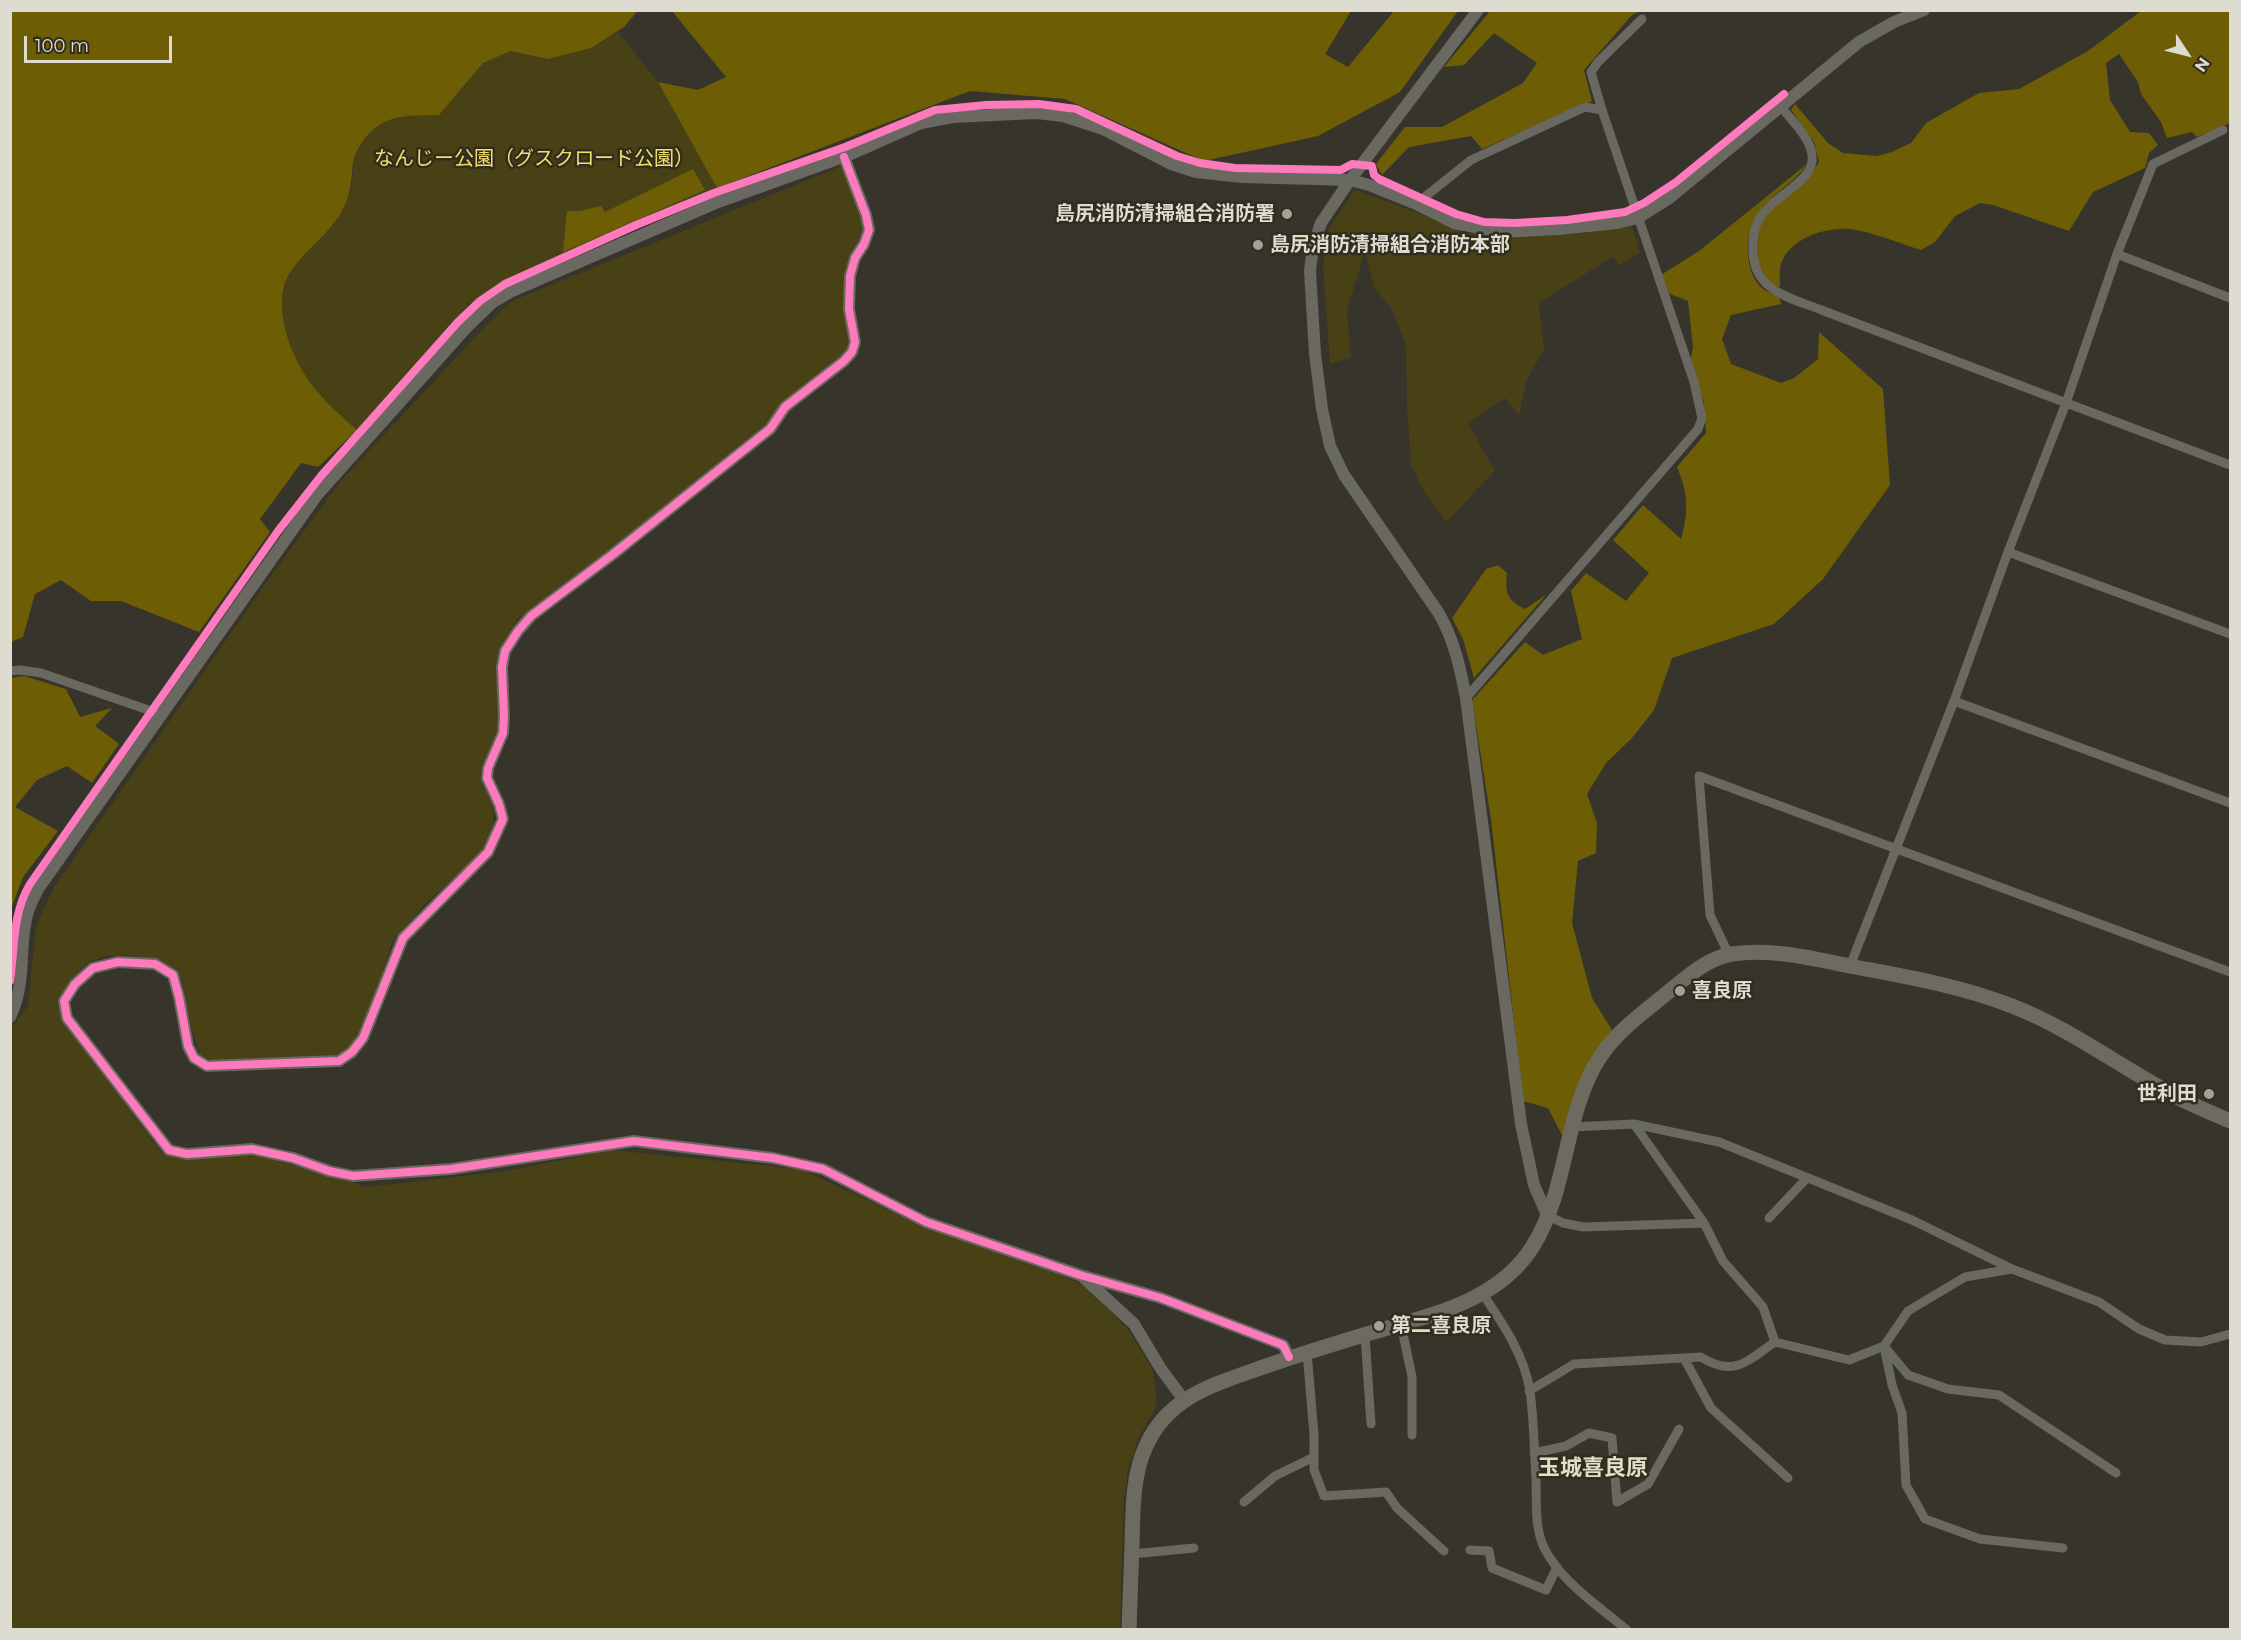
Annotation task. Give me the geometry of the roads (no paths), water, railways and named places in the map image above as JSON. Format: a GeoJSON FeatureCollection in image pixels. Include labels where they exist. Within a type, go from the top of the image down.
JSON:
{"type":"FeatureCollection","features":[{"type":"Feature","properties":{"kind":"main road"},"geometry":{"type":"LineString","coordinates":[[1130,1629],[1134,1496],[1138,1466],[1147,1443],[1162,1420],[1184,1400],[1205,1387],[1289,1357],[1443,1311],[1498,1284],[1520,1263],[1533,1245],[1547,1215],[1584,1087],[1601,1056],[1632,1021],[1694,971],[1729,955],[1767,952],[1944,984],[2014,1007],[2064,1032],[2182,1100],[2230,1121]]}},
{"type":"Feature","properties":{"kind":"street"},"geometry":{"type":"LineString","coordinates":[[1478,10],[1350,180],[1321,223],[1313,246],[1310,271],[1315,354],[1322,409],[1328,437],[1344,475],[1424,590],[1449,631],[1456,649],[1466,698],[1521,1124],[1534,1185],[1547,1215],[1563,1223],[1583,1227],[1704,1223]]}},
{"type":"Feature","properties":{"kind":"street"},"geometry":{"type":"LineString","coordinates":[[10,1017],[16,1006],[22,982],[26,916],[38,889],[160,714],[317,495],[466,328],[494,302],[531,281],[666,223],[844,157],[921,123],[938,119],[1036,113],[1079,120],[1103,129],[1171,164],[1197,172],[1242,177],[1350,180],[1416,204],[1454,223],[1502,232],[1590,227],[1638,218],[1668,199],[1859,42],[1894,22],[1924,10]]}},
{"type":"Feature","properties":{"kind":"street"},"geometry":{"type":"LineString","coordinates":[[1466,698],[1690,438],[1702,418],[1694,382],[1591,72],[1598,62],[1642,19]]}},
{"type":"Feature","properties":{"kind":"street"},"geometry":{"type":"LineString","coordinates":[[1416,204],[1471,160],[1585,107],[1602,110]]}},
{"type":"Feature","properties":{"kind":"street"},"geometry":{"type":"LineString","coordinates":[[1781,107],[1807,141],[1812,152],[1812,165],[1804,176],[1767,208],[1757,222],[1753,235],[1753,258],[1758,275],[1768,287],[1824,311],[2230,465]]}},
{"type":"Feature","properties":{"kind":"street"},"geometry":{"type":"LineString","coordinates":[[1850,966],[2067,403],[2117,254],[2153,164],[2223,130]]}},
{"type":"Feature","properties":{"kind":"street"},"geometry":{"type":"LineString","coordinates":[[844,157],[866,215],[869,230],[855,258],[850,276],[849,309],[855,342],[852,352],[844,362],[785,407],[771,429],[531,616],[518,631],[505,651],[502,667],[503,733],[488,768],[487,778],[503,819],[488,852],[403,938],[363,1038],[352,1052],[339,1061],[207,1066],[194,1058],[188,1046],[173,975],[155,964],[118,962],[93,968],[75,984],[64,1001],[67,1018],[169,1150],[187,1154],[252,1149],[293,1158],[329,1172],[353,1176],[451,1169],[634,1141],[773,1158],[823,1169],[926,1222],[1080,1275],[1161,1298],[1283,1345],[1289,1357]]}},
{"type":"Feature","properties":{"kind":"street"},"geometry":{"type":"LineString","coordinates":[[2117,254],[2230,298]]}},
{"type":"Feature","properties":{"kind":"street"},"geometry":{"type":"LineString","coordinates":[[2008,552],[2230,634]]}},
{"type":"Feature","properties":{"kind":"street"},"geometry":{"type":"LineString","coordinates":[[10,671],[20,669],[41,673],[160,714]]}},
{"type":"Feature","properties":{"kind":"street"},"geometry":{"type":"LineString","coordinates":[[1954,701],[2230,803]]}},
{"type":"Feature","properties":{"kind":"street"},"geometry":{"type":"LineString","coordinates":[[1729,955],[1710,915],[1699,776],[2230,972]]}},
{"type":"Feature","properties":{"kind":"street"},"geometry":{"type":"LineString","coordinates":[[1572,1127],[1634,1124],[1719,1142],[1912,1220],[2012,1269],[2098,1302],[2139,1329],[2164,1340],[2201,1342],[2230,1334]]}},
{"type":"Feature","properties":{"kind":"street"},"geometry":{"type":"LineString","coordinates":[[1634,1124],[1704,1223],[1723,1261],[1764,1306],[1775,1342]]}},
{"type":"Feature","properties":{"kind":"street"},"geometry":{"type":"LineString","coordinates":[[1769,1218],[1807,1178]]}},
{"type":"Feature","properties":{"kind":"street"},"geometry":{"type":"LineString","coordinates":[[1530,1391],[1574,1364],[1701,1357],[1715,1366],[1732,1368],[1751,1359],[1775,1342],[1849,1360],[1884,1346],[1908,1311],[1965,1277],[2012,1269]]}},
{"type":"Feature","properties":{"kind":"street"},"geometry":{"type":"LineString","coordinates":[[1080,1275],[1134,1324],[1161,1369],[1184,1400]]}},
{"type":"Feature","properties":{"kind":"street"},"geometry":{"type":"LineString","coordinates":[[1482,1293],[1511,1337],[1522,1359],[1530,1391],[1536,1526],[1548,1557],[1564,1577],[1627,1629]]}},
{"type":"Feature","properties":{"kind":"street"},"geometry":{"type":"LineString","coordinates":[[1401,1324],[1412,1377],[1412,1435]]}},
{"type":"Feature","properties":{"kind":"street"},"geometry":{"type":"LineString","coordinates":[[1365,1335],[1371,1424]]}},
{"type":"Feature","properties":{"kind":"street"},"geometry":{"type":"LineString","coordinates":[[1884,1346],[1908,1374],[1948,1389],[1999,1395],[2116,1473]]}},
{"type":"Feature","properties":{"kind":"street"},"geometry":{"type":"LineString","coordinates":[[1884,1346],[1892,1385],[1902,1413],[1906,1485],[1925,1519],[1980,1539],[2063,1548]]}},
{"type":"Feature","properties":{"kind":"street"},"geometry":{"type":"LineString","coordinates":[[1306,1352],[1314,1470],[1324,1496],[1386,1492],[1397,1508],[1444,1551]]}},
{"type":"Feature","properties":{"kind":"street"},"geometry":{"type":"LineString","coordinates":[[1684,1358],[1711,1408],[1788,1478]]}},
{"type":"Feature","properties":{"kind":"street"},"geometry":{"type":"LineString","coordinates":[[1534,1453],[1566,1446],[1589,1433],[1612,1438],[1617,1502],[1648,1484],[1679,1429]]}},
{"type":"Feature","properties":{"kind":"street"},"geometry":{"type":"LineString","coordinates":[[1244,1502],[1275,1476],[1314,1457]]}},
{"type":"Feature","properties":{"kind":"street"},"geometry":{"type":"LineString","coordinates":[[1132,1554],[1194,1548]]}},
{"type":"Feature","properties":{"kind":"street"},"geometry":{"type":"LineString","coordinates":[[1470,1550],[1489,1551],[1492,1568],[1545,1590],[1557,1567]]}},
{"type":"Feature","properties":{"kind":"place","name":"島尻消防清掃組合消防署"},"geometry":{"type":"Point","coordinates":[1287,214]}},
{"type":"Feature","properties":{"kind":"place","name":"島尻消防清掃組合消防本部"},"geometry":{"type":"Point","coordinates":[1258,245]}},
{"type":"Feature","properties":{"kind":"place","name":"喜良原"},"geometry":{"type":"Point","coordinates":[1680,991]}},
{"type":"Feature","properties":{"kind":"place","name":"世利田"},"geometry":{"type":"Point","coordinates":[2209,1094]}},
{"type":"Feature","properties":{"kind":"place","name":"第二喜良原"},"geometry":{"type":"Point","coordinates":[1379,1326]}},
{"type":"Feature","properties":{"kind":"district","name":"玉城喜良原"},"geometry":{"type":"Point","coordinates":[1593,1469]}},
{"type":"Feature","properties":{"kind":"park label","name":"なんじー公園（グスクロード公園）"},"geometry":{"type":"Point","coordinates":[534,159]}}]}
